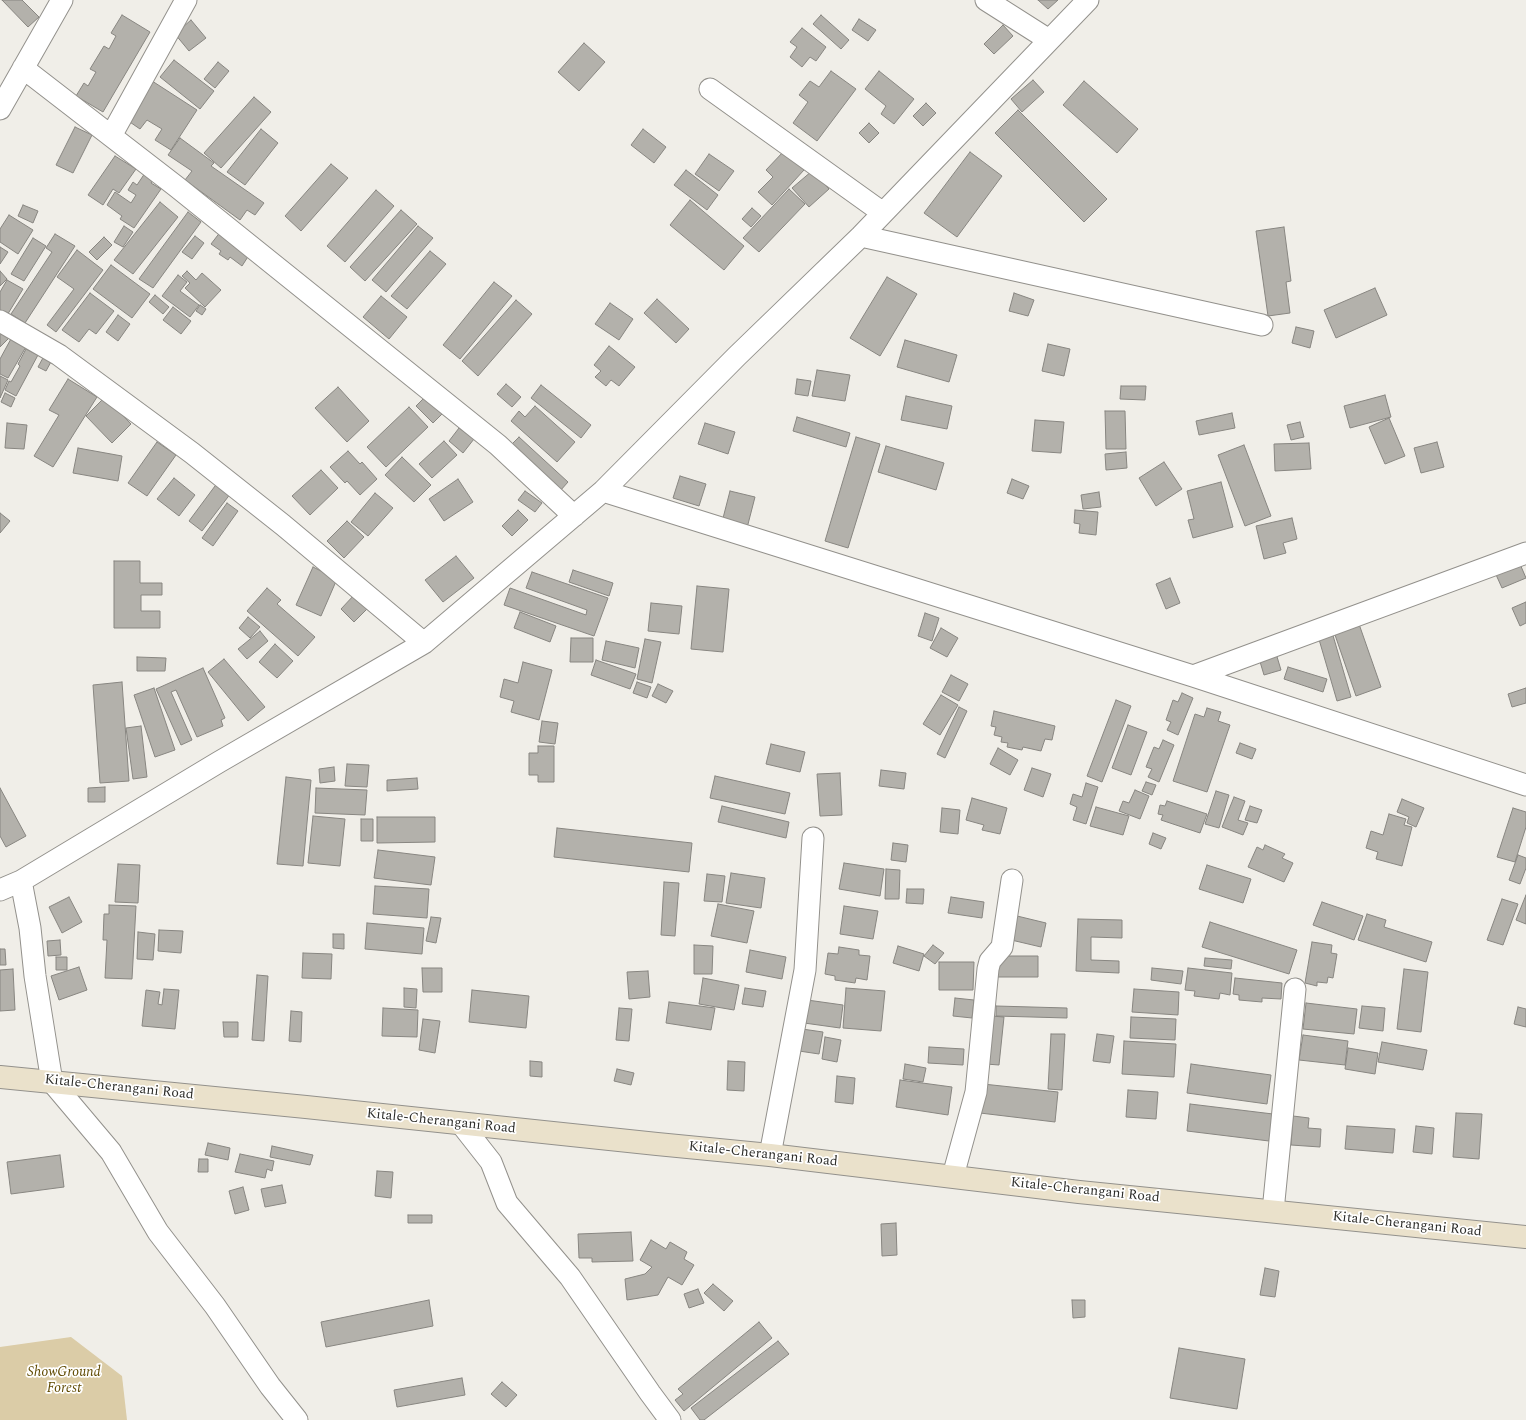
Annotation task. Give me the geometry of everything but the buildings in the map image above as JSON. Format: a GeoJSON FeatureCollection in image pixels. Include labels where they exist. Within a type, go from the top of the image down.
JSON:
{"type":"FeatureCollection","features":[{"type":"Feature","properties":{"kind":"main road","name":"Kitale-Cherangani Road"},"geometry":{"type":"LineString","coordinates":[[0,1077],[770,1155],[1079,1192],[1526,1237]]}},
{"type":"Feature","properties":{"kind":"street"},"geometry":{"type":"LineString","coordinates":[[0,108],[62,0]]}},
{"type":"Feature","properties":{"kind":"street"},"geometry":{"type":"LineString","coordinates":[[110,136],[186,0]]}},
{"type":"Feature","properties":{"kind":"street"},"geometry":{"type":"LineString","coordinates":[[986,0],[1049,40]]}},
{"type":"Feature","properties":{"kind":"street"},"geometry":{"type":"LineString","coordinates":[[0,890],[21,881],[219,762],[424,643],[603,491],[737,356],[861,236],[1088,0]]}},
{"type":"Feature","properties":{"kind":"street"},"geometry":{"type":"LineString","coordinates":[[23,68],[178,187],[498,445],[574,516]]}},
{"type":"Feature","properties":{"kind":"street"},"geometry":{"type":"LineString","coordinates":[[710,89],[882,213]]}},
{"type":"Feature","properties":{"kind":"street"},"geometry":{"type":"LineString","coordinates":[[861,236],[1262,325]]}},
{"type":"Feature","properties":{"kind":"street"},"geometry":{"type":"LineString","coordinates":[[0,321],[59,355],[192,453],[284,525],[424,643]]}},
{"type":"Feature","properties":{"kind":"street"},"geometry":{"type":"LineString","coordinates":[[603,491],[1193,676],[1526,784]]}},
{"type":"Feature","properties":{"kind":"street"},"geometry":{"type":"LineString","coordinates":[[1193,676],[1526,554]]}},
{"type":"Feature","properties":{"kind":"street"},"geometry":{"type":"LineString","coordinates":[[770,1155],[805,970],[813,838]]}},
{"type":"Feature","properties":{"kind":"street"},"geometry":{"type":"LineString","coordinates":[[953,1176],[976,1092],[988,969],[990,961],[1002,947],[1012,880]]}},
{"type":"Feature","properties":{"kind":"street"},"geometry":{"type":"LineString","coordinates":[[21,881],[30,928],[35,976],[52,1082],[111,1152],[158,1232],[215,1306],[270,1386],[297,1420]]}},
{"type":"Feature","properties":{"kind":"street"},"geometry":{"type":"LineString","coordinates":[[1273,1211],[1295,989]]}},
{"type":"Feature","properties":{"kind":"street"},"geometry":{"type":"LineString","coordinates":[[462,1125],[491,1162],[507,1203],[570,1277],[670,1420]]}},
{"type":"Feature","properties":{"kind":"green space","name":"ShowGround Forest"},"geometry":{"type":"Polygon","coordinates":[[[71,1337],[122,1376],[127,1420],[0,1420],[0,1347],[71,1337]]]}}]}
